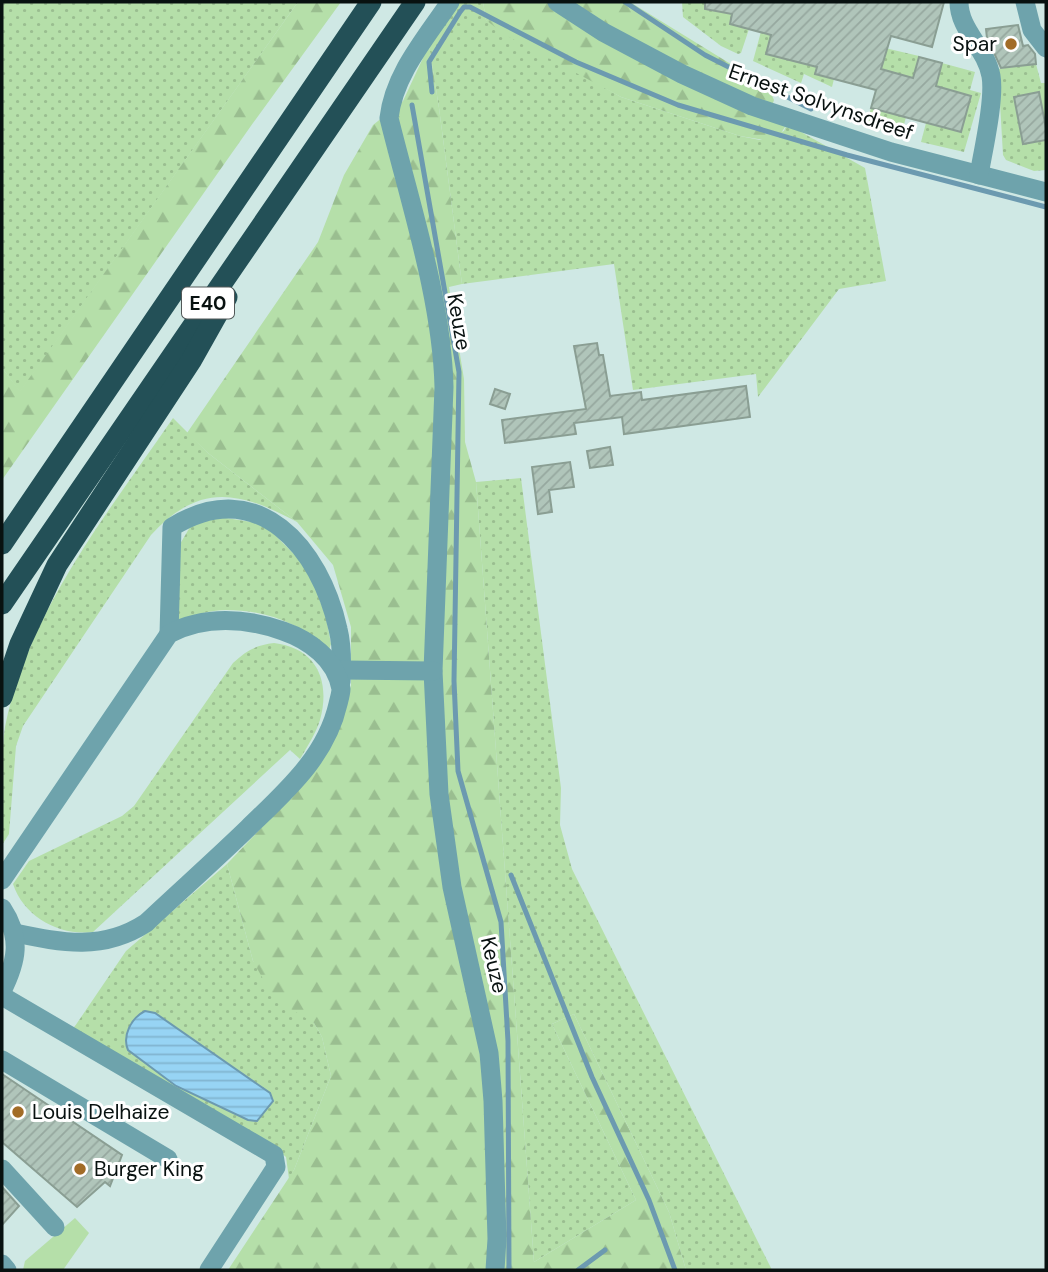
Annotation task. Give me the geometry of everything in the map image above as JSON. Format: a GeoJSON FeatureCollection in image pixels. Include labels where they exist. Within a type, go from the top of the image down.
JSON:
{"type":"FeatureCollection","features":[{"type":"Feature","properties":{"kind":"highway","name":"E40"},"geometry":{"type":"LineString","coordinates":[[2,544],[370,2]]}},
{"type":"Feature","properties":{"kind":"highway","name":"E40"},"geometry":{"type":"LineString","coordinates":[[2,604],[415,2]]}},
{"type":"Feature","properties":{"kind":"highway"},"geometry":{"type":"LineString","coordinates":[[2,697],[20,644],[57,565],[191,361],[293,178]]}},
{"type":"Feature","properties":{"kind":"highway"},"geometry":{"type":"LineString","coordinates":[[2,532],[22,513]]}},
{"type":"Feature","properties":{"kind":"street","name":"Keuze"},"geometry":{"type":"LineString","coordinates":[[450,2],[401,78],[392,98],[389,118],[443,351],[444,387],[433,671],[439,794],[452,887],[489,1054],[495,1157],[495,1270]]}},
{"type":"Feature","properties":{"kind":"street","name":"Ernest Solvynsdreef"},"geometry":{"type":"LineString","coordinates":[[557,2],[603,32],[682,74],[752,106],[891,152],[1046,192]]}},
{"type":"Feature","properties":{"kind":"street"},"geometry":{"type":"LineString","coordinates":[[959,2],[959,16],[984,54],[992,78],[979,175]]}},
{"type":"Feature","properties":{"kind":"street"},"geometry":{"type":"LineString","coordinates":[[1025,2],[1031,30],[1046,48]]}},
{"type":"Feature","properties":{"kind":"street"},"geometry":{"type":"LineString","coordinates":[[2,880],[169,634],[172,527],[207,511],[242,509],[265,516],[285,531],[315,566],[326,589],[339,631],[341,690],[335,717],[320,749],[297,779],[146,922],[128,934],[105,941],[74,943],[15,933]]}},
{"type":"Feature","properties":{"kind":"street"},"geometry":{"type":"LineString","coordinates":[[169,634],[191,625],[229,620],[284,631],[322,653],[333,669],[341,690]]}},
{"type":"Feature","properties":{"kind":"street"},"geometry":{"type":"LineString","coordinates":[[2,673],[20,644]]}},
{"type":"Feature","properties":{"kind":"street"},"geometry":{"type":"LineString","coordinates":[[342,670],[433,671]]}},
{"type":"Feature","properties":{"kind":"street"},"geometry":{"type":"LineString","coordinates":[[2,908],[15,933],[15,954],[2,994],[274,1155],[276,1167],[209,1270]]}},
{"type":"Feature","properties":{"kind":"street"},"geometry":{"type":"LineString","coordinates":[[2,1060],[169,1159]]}},
{"type":"Feature","properties":{"kind":"street"},"geometry":{"type":"LineString","coordinates":[[2,1169],[55,1227]]}},
{"type":"Feature","properties":{"kind":"street"},"geometry":{"type":"LineString","coordinates":[[2,1264],[7,1270]]}},
{"type":"Feature","properties":{"kind":"green space"},"geometry":{"type":"Polygon","coordinates":[[[2,2],[298,2],[20,392],[2,368],[2,2]]]}},
{"type":"Feature","properties":{"kind":"green space"},"geometry":{"type":"Polygon","coordinates":[[[298,2],[341,2],[2,480],[2,368],[20,391],[298,2]]]}},
{"type":"Feature","properties":{"kind":"green space"},"geometry":{"type":"Polygon","coordinates":[[[459,2],[483,2],[486,20],[621,97],[760,140],[784,131],[787,124],[865,168],[886,281],[839,289],[758,397],[756,374],[633,390],[614,264],[462,284],[429,45],[459,2]]]}},
{"type":"Feature","properties":{"kind":"green space"},"geometry":{"type":"Polygon","coordinates":[[[483,2],[630,2],[768,87],[774,100],[768,118],[787,124],[775,142],[740,136],[621,97],[505,35],[486,20],[483,2]]]}},
{"type":"Feature","properties":{"kind":"green space"},"geometry":{"type":"Polygon","coordinates":[[[682,2],[707,2],[706,7],[732,14],[730,24],[749,29],[741,53],[721,46],[683,17],[682,2]]]}},
{"type":"Feature","properties":{"kind":"green space"},"geometry":{"type":"Polygon","coordinates":[[[769,2],[822,2],[820,11],[826,30],[815,74],[834,79],[832,87],[804,74],[801,83],[753,61],[769,2]]]}},
{"type":"Feature","properties":{"kind":"green space"},"geometry":{"type":"Polygon","coordinates":[[[429,45],[462,284],[449,287],[464,379],[465,442],[476,482],[534,1262],[636,1200],[552,1024],[574,1014],[669,1212],[686,1270],[228,1270],[294,1170],[331,1076],[322,1037],[314,1023],[274,999],[253,961],[227,864],[304,783],[341,724],[351,685],[351,627],[333,565],[297,522],[208,453],[187,433],[318,242],[344,175],[373,125],[403,101],[429,45]]]}},
{"type":"Feature","properties":{"kind":"green space"},"geometry":{"type":"Polygon","coordinates":[[[885,48],[919,56],[915,86],[899,74],[881,69],[885,48]]]}},
{"type":"Feature","properties":{"kind":"green space"},"geometry":{"type":"Polygon","coordinates":[[[942,63],[975,72],[970,90],[981,93],[964,152],[921,142],[926,123],[961,132],[935,86],[942,63]]]}},
{"type":"Feature","properties":{"kind":"green space"},"geometry":{"type":"Polygon","coordinates":[[[1036,64],[1041,83],[1046,83],[1046,128],[1039,92],[1014,98],[1023,144],[1046,140],[1046,170],[1034,171],[1006,160],[1003,155],[998,69],[1036,64]]]}},
{"type":"Feature","properties":{"kind":"green space"},"geometry":{"type":"Polygon","coordinates":[[[871,108],[906,117],[901,136],[866,126],[871,108]]]}},
{"type":"Feature","properties":{"kind":"green space"},"geometry":{"type":"Polygon","coordinates":[[[173,418],[208,453],[297,522],[257,504],[221,497],[203,499],[186,506],[151,535],[23,726],[16,746],[9,834],[2,845],[5,727],[16,684],[32,643],[73,565],[173,418]]]}},
{"type":"Feature","properties":{"kind":"green space"},"geometry":{"type":"Polygon","coordinates":[[[521,478],[561,788],[560,825],[572,869],[772,1270],[686,1270],[669,1212],[574,1014],[552,1024],[636,1200],[534,1262],[476,482],[521,478]]]}},
{"type":"Feature","properties":{"kind":"green space"},"geometry":{"type":"Polygon","coordinates":[[[214,516],[264,524],[300,560],[315,587],[326,617],[331,644],[329,650],[294,625],[255,612],[220,610],[178,620],[180,544],[190,527],[214,516]]]}},
{"type":"Feature","properties":{"kind":"green space"},"geometry":{"type":"Polygon","coordinates":[[[274,643],[288,646],[310,659],[321,679],[323,705],[320,720],[300,759],[290,750],[93,932],[68,931],[34,915],[18,896],[13,884],[29,861],[122,816],[134,806],[233,663],[252,649],[274,643]]]}},
{"type":"Feature","properties":{"kind":"green space"},"geometry":{"type":"Polygon","coordinates":[[[227,864],[253,961],[314,1023],[322,1037],[331,1076],[289,1179],[286,1157],[278,1150],[73,1029],[126,951],[227,864]]]}},
{"type":"Feature","properties":{"kind":"green space"},"geometry":{"type":"Polygon","coordinates":[[[75,1218],[89,1233],[63,1270],[23,1270],[25,1261],[75,1218]]]}},
{"type":"Feature","properties":{"kind":"water"},"geometry":{"type":"Polygon","coordinates":[[[145,1011],[155,1013],[270,1093],[273,1101],[257,1121],[248,1120],[176,1086],[128,1050],[126,1039],[129,1028],[145,1011]]]}},
{"type":"Feature","properties":{"kind":"building"},"geometry":{"type":"Polygon","coordinates":[[[705,2],[944,2],[932,47],[891,36],[881,69],[913,78],[919,57],[942,63],[936,86],[971,96],[961,132],[871,108],[876,90],[815,74],[817,67],[766,54],[771,35],[730,24],[732,14],[705,9],[705,2]]]}},
{"type":"Feature","properties":{"kind":"building"},"geometry":{"type":"Polygon","coordinates":[[[1018,25],[1023,46],[1028,45],[1035,54],[1036,64],[1001,68],[987,38],[986,29],[1018,25]]]}},
{"type":"Feature","properties":{"kind":"building"},"geometry":{"type":"Polygon","coordinates":[[[1039,92],[1046,140],[1023,144],[1014,97],[1039,92]]]}},
{"type":"Feature","properties":{"kind":"building"},"geometry":{"type":"Polygon","coordinates":[[[597,343],[599,355],[603,355],[610,396],[641,392],[642,400],[746,386],[750,417],[624,434],[622,417],[574,423],[576,434],[505,443],[502,420],[586,409],[574,346],[597,343]]]}},
{"type":"Feature","properties":{"kind":"building"},"geometry":{"type":"Polygon","coordinates":[[[495,389],[510,394],[505,409],[490,404],[495,389]]]}},
{"type":"Feature","properties":{"kind":"building"},"geometry":{"type":"Polygon","coordinates":[[[610,447],[613,465],[590,468],[587,451],[610,447]]]}},
{"type":"Feature","properties":{"kind":"building"},"geometry":{"type":"Polygon","coordinates":[[[570,462],[574,487],[549,490],[552,512],[538,514],[532,467],[570,462]]]}},
{"type":"Feature","properties":{"kind":"building"},"geometry":{"type":"Polygon","coordinates":[[[2,1074],[122,1155],[110,1186],[105,1182],[77,1207],[2,1142],[2,1074]]]}},
{"type":"Feature","properties":{"kind":"building"},"geometry":{"type":"Polygon","coordinates":[[[2,1187],[19,1206],[2,1225],[2,1187]]]}},
{"type":"Feature","properties":{"kind":"waterway"},"geometry":{"type":"LineString","coordinates":[[625,2],[705,55],[811,109]]}},
{"type":"Feature","properties":{"kind":"waterway"},"geometry":{"type":"LineString","coordinates":[[432,92],[429,62],[460,12],[464,7],[470,7],[576,62],[678,105],[847,155],[1046,207]]}},
{"type":"Feature","properties":{"kind":"waterway"},"geometry":{"type":"LineString","coordinates":[[412,105],[459,372],[454,681],[458,771],[501,922],[508,1041],[509,1270]]}},
{"type":"Feature","properties":{"kind":"waterway"},"geometry":{"type":"LineString","coordinates":[[511,875],[592,1077],[649,1200],[675,1270]]}},
{"type":"Feature","properties":{"kind":"waterway"},"geometry":{"type":"LineString","coordinates":[[578,1270],[605,1250]]}},
{"type":"Feature","properties":{"kind":"place","name":"Spar"},"geometry":{"type":"Point","coordinates":[1011,44]}},
{"type":"Feature","properties":{"kind":"place","name":"Louis Delhaize"},"geometry":{"type":"Point","coordinates":[18,1112]}},
{"type":"Feature","properties":{"kind":"place","name":"Burger King"},"geometry":{"type":"Point","coordinates":[80,1169]}}]}
